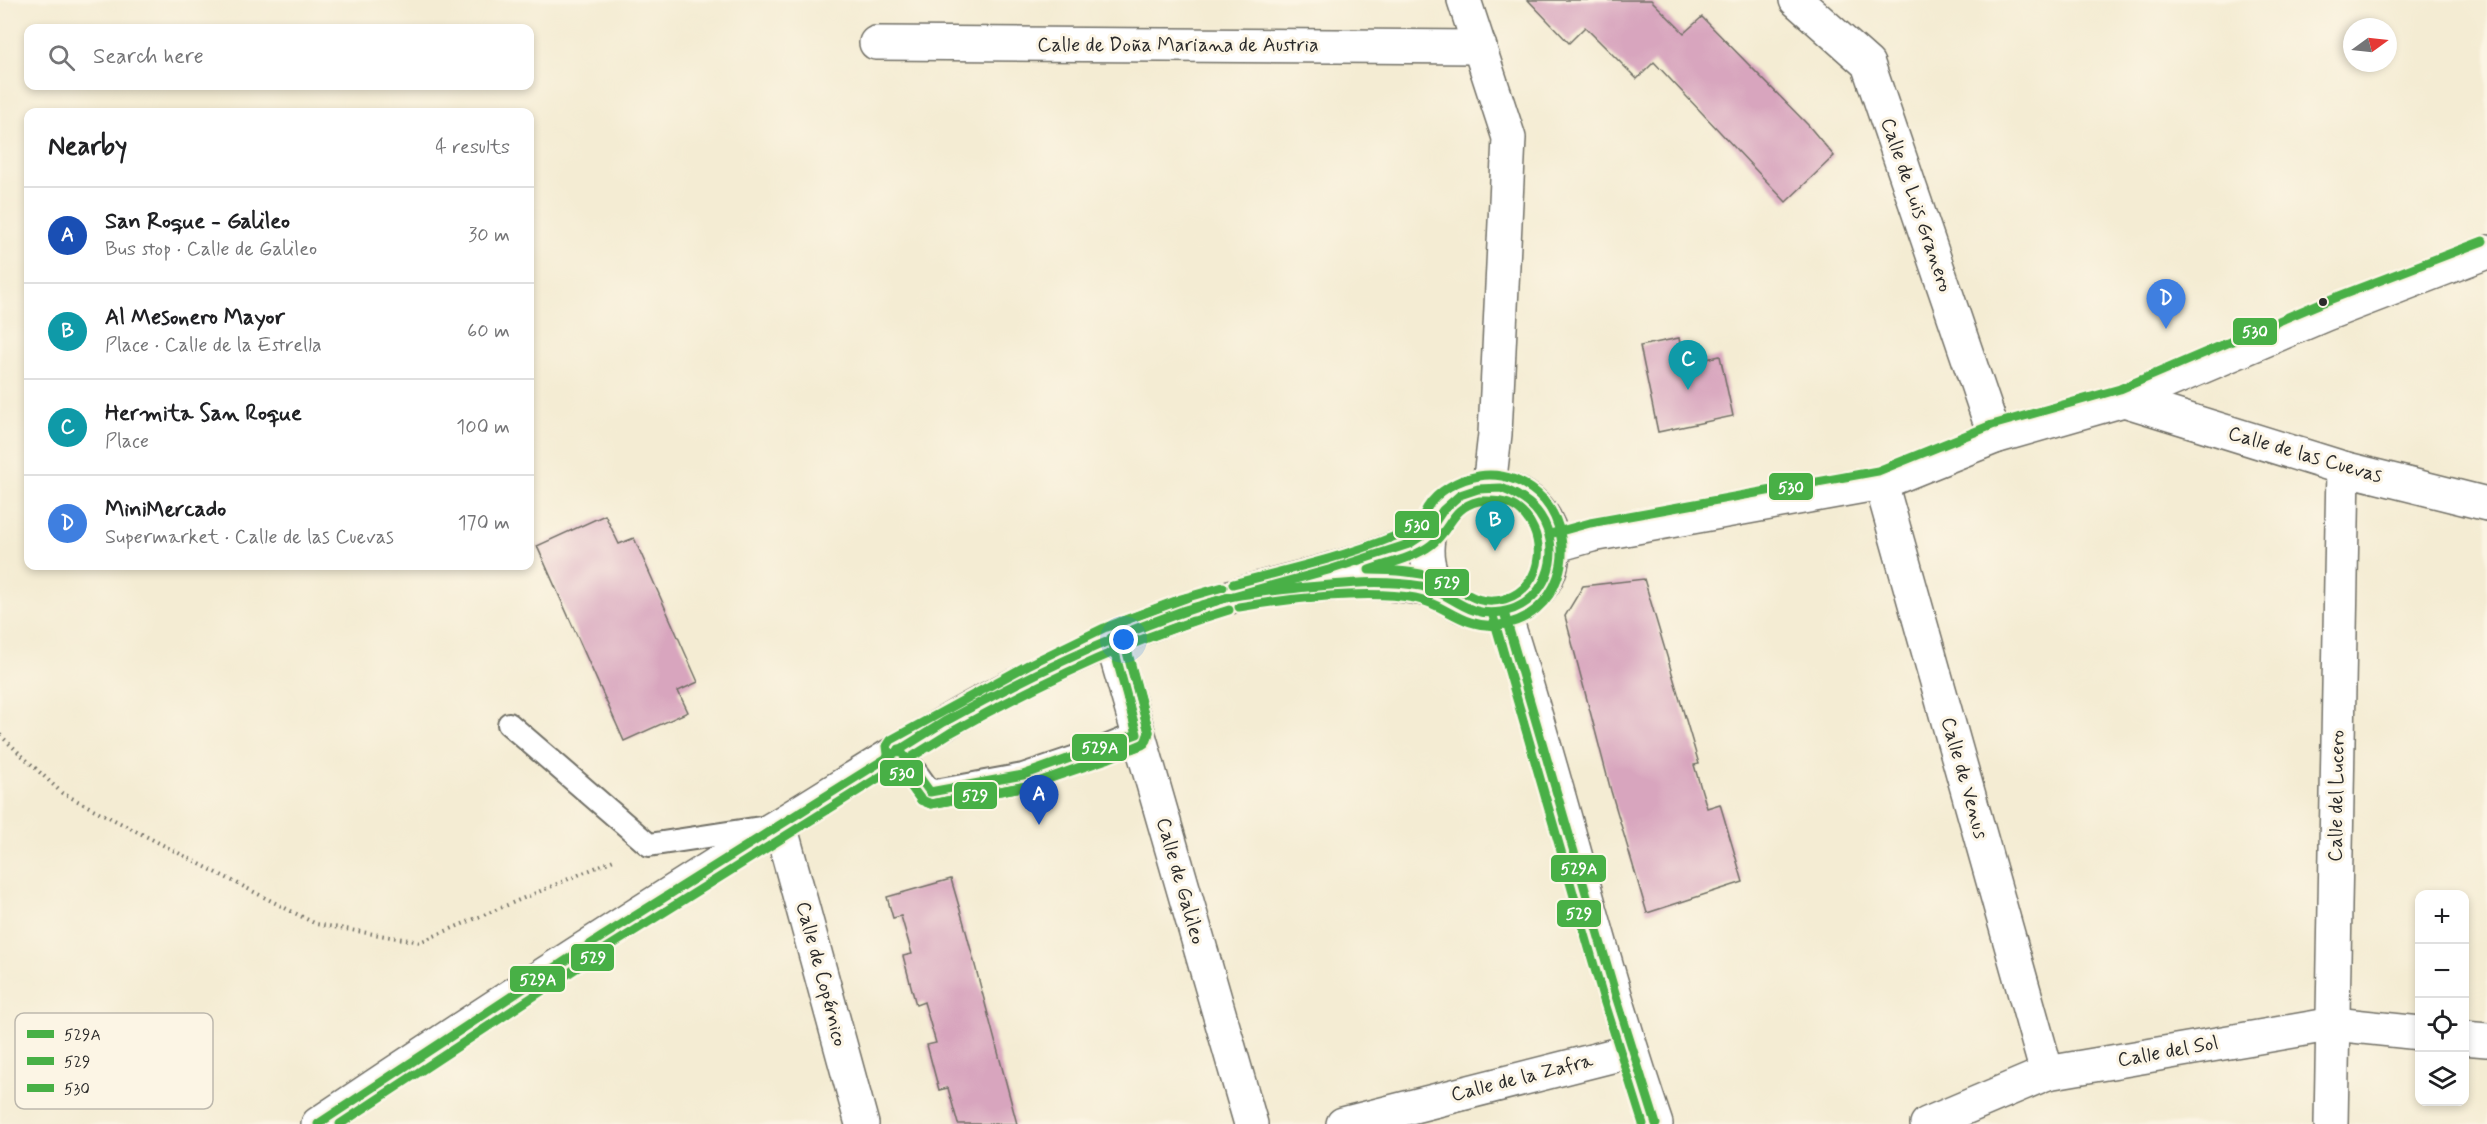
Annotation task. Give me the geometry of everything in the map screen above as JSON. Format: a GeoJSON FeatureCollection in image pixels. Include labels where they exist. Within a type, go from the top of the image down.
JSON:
{"type":"FeatureCollection","features":[{"type":"Feature","properties":{"kind":"street"},"geometry":{"type":"LineString","coordinates":[[1464,0],[1509,138],[1495,434],[1489,487]]}},
{"type":"Feature","properties":{"kind":"street","name":"Calle de Luis Granero"},"geometry":{"type":"LineString","coordinates":[[1796,0],[1868,64],[1995,437]]}},
{"type":"Feature","properties":{"kind":"street","name":"Calle de Doña Mariana de Austria"},"geometry":{"type":"LineString","coordinates":[[876,43],[1480,47]]}},
{"type":"Feature","properties":{"kind":"street"},"geometry":{"type":"LineString","coordinates":[[1553,546],[1592,535],[1881,483],[1995,437],[2124,400],[2326,314],[2487,252]]}},
{"type":"Feature","properties":{"kind":"street","name":"Calle de las Cuevas"},"geometry":{"type":"LineString","coordinates":[[2124,400],[2343,468],[2487,504]]}},
{"type":"Feature","properties":{"kind":"street","name":"Calle del Lucero"},"geometry":{"type":"LineString","coordinates":[[2331,1124],[2343,468]]}},
{"type":"Feature","properties":{"kind":"street","name":"Calle de Venus"},"geometry":{"type":"LineString","coordinates":[[1881,483],[2047,1073]]}},
{"type":"Feature","properties":{"kind":"street"},"geometry":{"type":"LineString","coordinates":[[1489,487],[1508,489],[1525,497],[1539,510],[1548,527],[1553,546],[1552,563],[1546,580],[1535,595],[1522,606],[1488,614],[1472,611],[1456,604],[1443,593],[1431,574],[1427,553],[1429,532],[1438,514],[1452,499],[1470,490],[1489,487]]}},
{"type":"Feature","properties":{"kind":"street"},"geometry":{"type":"LineString","coordinates":[[318,1124],[614,927],[899,749],[997,694],[1111,638],[1172,615],[1367,559],[1429,532]]}},
{"type":"Feature","properties":{"kind":"street"},"geometry":{"type":"LineString","coordinates":[[1233,596],[1373,582],[1409,584],[1443,593]]}},
{"type":"Feature","properties":{"kind":"street"},"geometry":{"type":"LineString","coordinates":[[1504,612],[1526,679],[1631,1051],[1656,1124]]}},
{"type":"Feature","properties":{"kind":"street","name":"Calle de Galileo"},"geometry":{"type":"LineString","coordinates":[[1111,638],[1251,1124]]}},
{"type":"Feature","properties":{"kind":"street","name":"Calle de Copérnico"},"geometry":{"type":"LineString","coordinates":[[780,825],[862,1124]]}},
{"type":"Feature","properties":{"kind":"street","name":"Calle del Sol"},"geometry":{"type":"LineString","coordinates":[[1927,1124],[2047,1073],[2334,1024],[2415,1032]]}},
{"type":"Feature","properties":{"kind":"street"},"geometry":{"type":"LineString","coordinates":[[2469,1038],[2487,1040]]}},
{"type":"Feature","properties":{"kind":"street","name":"Calle de la Zafra"},"geometry":{"type":"LineString","coordinates":[[1343,1124],[1631,1051]]}},
{"type":"Feature","properties":{"kind":"lane"},"geometry":{"type":"LineString","coordinates":[[509,724],[649,845],[780,825]]}},
{"type":"Feature","properties":{"kind":"lane"},"geometry":{"type":"LineString","coordinates":[[899,749],[930,792],[1023,775],[1137,734]]}},
{"type":"Feature","properties":{"kind":"path"},"geometry":{"type":"LineString","coordinates":[[0,735],[62,793],[316,924],[420,942],[649,845]]}},
{"type":"Feature","properties":{"kind":"building"},"geometry":{"type":"Polygon","coordinates":[[[1528,0],[1651,0],[1684,33],[1702,17],[1808,125],[1834,156],[1786,202],[1654,62],[1637,79],[1585,27],[1569,43],[1528,0]]]}},
{"type":"Feature","properties":{"kind":"building"},"geometry":{"type":"Polygon","coordinates":[[[1679,338],[1684,364],[1720,356],[1733,416],[1658,432],[1640,346],[1679,338]]]}},
{"type":"Feature","properties":{"kind":"building"},"geometry":{"type":"Polygon","coordinates":[[[605,515],[619,544],[634,538],[698,682],[678,691],[688,712],[624,741],[537,546],[605,515]]]}},
{"type":"Feature","properties":{"kind":"building"},"geometry":{"type":"Polygon","coordinates":[[[1644,579],[1699,764],[1694,765],[1707,808],[1720,804],[1743,882],[1647,913],[1611,791],[1565,616],[1583,586],[1644,579]]]}},
{"type":"Feature","properties":{"kind":"building"},"geometry":{"type":"Polygon","coordinates":[[[951,879],[1017,1124],[958,1124],[948,1088],[939,1090],[927,1045],[936,1043],[924,1002],[916,1005],[903,956],[912,954],[901,916],[893,918],[887,897],[951,879]]]}},
{"type":"Feature","properties":{"kind":"transit line","name":"530"},"geometry":{"type":"LineString","coordinates":[[1550,534],[1590,523],[1878,471],[1992,425],[2120,389],[2321,303],[2483,241]]}},
{"type":"Feature","properties":{"kind":"transit line","name":"530"},"geometry":{"type":"LineString","coordinates":[[1233,584],[1346,554],[1411,529],[1419,523],[1431,502],[1443,491],[1456,483],[1479,476],[1506,477],[1523,483],[1538,494],[1555,518],[1561,538],[1562,557],[1558,577],[1549,594],[1537,609],[1520,619],[1499,625],[1486,625],[1464,620],[1426,601],[1396,595],[1327,596],[1239,607]]}},
{"type":"Feature","properties":{"kind":"transit line","name":"529A"},"geometry":{"type":"LineString","coordinates":[[1501,488],[1523,499],[1534,508],[1544,521],[1550,543],[1551,556],[1544,582],[1526,602],[1515,608],[1488,613],[1468,608],[1432,589],[1390,583],[1329,585],[1226,598],[1332,569],[1409,544],[1429,531],[1443,510],[1460,495],[1478,489],[1501,488]]}},
{"type":"Feature","properties":{"kind":"transit line","name":"529"},"geometry":{"type":"LineString","coordinates":[[1479,501],[1498,501],[1515,507],[1534,529],[1538,543],[1535,570],[1529,583],[1519,593],[1505,599],[1484,601],[1433,577],[1401,571],[1369,570],[1424,550],[1438,539],[1462,509],[1479,501]]}},
{"type":"Feature","properties":{"kind":"transit line","name":"529"},"geometry":{"type":"LineString","coordinates":[[1107,627],[1181,599],[1223,587]]}},
{"type":"Feature","properties":{"kind":"transit line","name":"530"},"geometry":{"type":"LineString","coordinates":[[1120,622],[1186,598]]}},
{"type":"Feature","properties":{"kind":"transit line","name":"529A"},"geometry":{"type":"LineString","coordinates":[[318,1124],[603,936],[944,722],[1082,652],[1153,623],[1226,598]]}},
{"type":"Feature","properties":{"kind":"transit line","name":"529A"},"geometry":{"type":"LineString","coordinates":[[1111,638],[1185,610],[1226,598]]}},
{"type":"Feature","properties":{"kind":"transit line","name":"529"},"geometry":{"type":"LineString","coordinates":[[340,1124],[610,946],[950,733],[1017,697],[1121,648],[1229,610]]}},
{"type":"Feature","properties":{"kind":"transit line","name":"529A"},"geometry":{"type":"LineString","coordinates":[[1504,612],[1616,996],[1656,1124]]}},
{"type":"Feature","properties":{"kind":"transit line","name":"529"},"geometry":{"type":"LineString","coordinates":[[1493,616],[1604,1000],[1643,1124]]}},
{"type":"Feature","properties":{"kind":"transit line","name":"530"},"geometry":{"type":"LineString","coordinates":[[1129,644],[1193,621]]}},
{"type":"Feature","properties":{"kind":"transit line","name":"530"},"geometry":{"type":"LineString","coordinates":[[1104,628],[1028,665],[891,740],[887,746],[888,754],[921,800],[931,804],[1027,786],[1107,759],[1145,743],[1149,732],[1125,645]]}},
{"type":"Feature","properties":{"kind":"transit line","name":"529"},"geometry":{"type":"LineString","coordinates":[[889,756],[921,800],[931,804],[1027,786],[1142,745],[1147,740],[1149,732],[1123,635]]}},
{"type":"Feature","properties":{"kind":"transit line","name":"529A"},"geometry":{"type":"LineString","coordinates":[[899,749],[930,792],[1023,775],[1137,734],[1111,638]]}},
{"type":"Feature","properties":{"kind":"place","name":"MiniMercado"},"geometry":{"type":"Point","coordinates":[2166,329]}},
{"type":"Feature","properties":{"kind":"place","name":"Hermita San Roque"},"geometry":{"type":"Point","coordinates":[1688,390]}},
{"type":"Feature","properties":{"kind":"place","name":"Al Mesonero Mayor"},"geometry":{"type":"Point","coordinates":[1495,551]}},
{"type":"Feature","properties":{"kind":"place","name":"San Roque - Galileo"},"geometry":{"type":"Point","coordinates":[1039,825]}}]}
